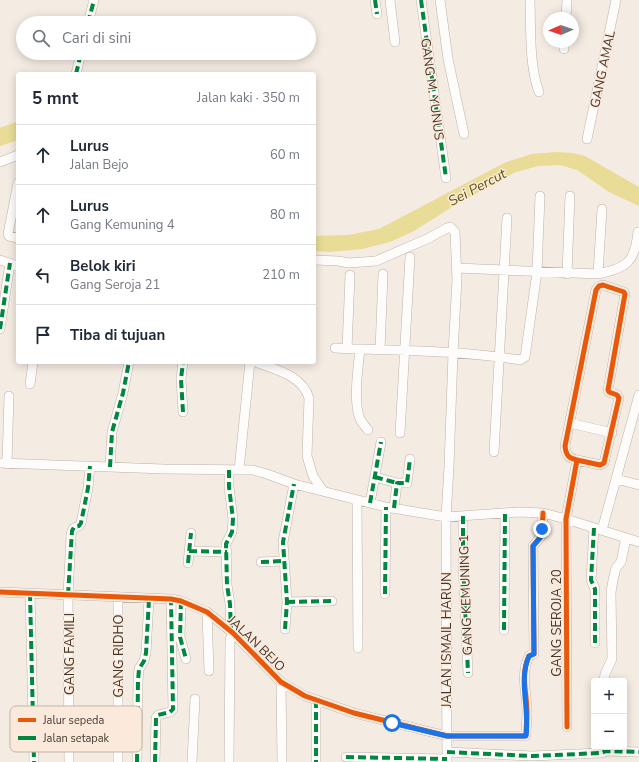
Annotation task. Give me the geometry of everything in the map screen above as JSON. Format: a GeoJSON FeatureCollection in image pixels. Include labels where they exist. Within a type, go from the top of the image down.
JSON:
{"type":"FeatureCollection","features":[{"type":"Feature","properties":{"kind":"street"},"geometry":{"type":"LineString","coordinates":[[90,16],[94,0]]}},
{"type":"Feature","properties":{"kind":"street"},"geometry":{"type":"LineString","coordinates":[[375,0],[377,14]]}},
{"type":"Feature","properties":{"kind":"street"},"geometry":{"type":"LineString","coordinates":[[390,0],[395,42]]}},
{"type":"Feature","properties":{"kind":"street","name":"GANG M. YUNUS"},"geometry":{"type":"LineString","coordinates":[[420,0],[446,178]]}},
{"type":"Feature","properties":{"kind":"street"},"geometry":{"type":"LineString","coordinates":[[440,0],[448,60],[464,134]]}},
{"type":"Feature","properties":{"kind":"street"},"geometry":{"type":"LineString","coordinates":[[530,0],[535,82],[539,92]]}},
{"type":"Feature","properties":{"kind":"street"},"geometry":{"type":"LineString","coordinates":[[566,12],[567,0]]}},
{"type":"Feature","properties":{"kind":"street","name":"GANG AMAL"},"geometry":{"type":"LineString","coordinates":[[587,139],[616,0]]}},
{"type":"Feature","properties":{"kind":"street"},"geometry":{"type":"LineString","coordinates":[[76,72],[79,60]]}},
{"type":"Feature","properties":{"kind":"street"},"geometry":{"type":"LineString","coordinates":[[0,162],[16,155]]}},
{"type":"Feature","properties":{"kind":"street"},"geometry":{"type":"LineString","coordinates":[[16,193],[8,232],[9,236],[16,238]]}},
{"type":"Feature","properties":{"kind":"street"},"geometry":{"type":"LineString","coordinates":[[335,348],[453,353],[520,360],[525,357],[537,272],[540,196]]}},
{"type":"Feature","properties":{"kind":"street"},"geometry":{"type":"LineString","coordinates":[[567,274],[570,196]]}},
{"type":"Feature","properties":{"kind":"street"},"geometry":{"type":"LineString","coordinates":[[598,274],[602,209]]}},
{"type":"Feature","properties":{"kind":"street"},"geometry":{"type":"LineString","coordinates":[[494,452],[507,218]]}},
{"type":"Feature","properties":{"kind":"street","name":"JALAN ISMAIL HARUN"},"geometry":{"type":"LineString","coordinates":[[316,260],[349,263],[376,261],[429,238],[447,228],[450,228],[455,232],[458,268],[446,517],[447,758]]}},
{"type":"Feature","properties":{"kind":"street"},"geometry":{"type":"LineString","coordinates":[[458,268],[504,269],[567,274],[598,274],[619,269],[631,259],[636,247],[638,232]]}},
{"type":"Feature","properties":{"kind":"street"},"geometry":{"type":"LineString","coordinates":[[400,433],[406,351],[410,257]]}},
{"type":"Feature","properties":{"kind":"street"},"geometry":{"type":"LineString","coordinates":[[0,260],[14,265],[0,329]]}},
{"type":"Feature","properties":{"kind":"street"},"geometry":{"type":"LineString","coordinates":[[380,350],[384,274]]}},
{"type":"Feature","properties":{"kind":"street"},"geometry":{"type":"LineString","coordinates":[[347,348],[350,275]]}},
{"type":"Feature","properties":{"kind":"street"},"geometry":{"type":"LineString","coordinates":[[603,285],[624,292],[626,297],[608,390],[619,398],[612,433],[604,463],[600,465],[569,458],[565,452],[596,290],[599,286],[603,285]]}},
{"type":"Feature","properties":{"kind":"street"},"geometry":{"type":"LineString","coordinates":[[360,349],[357,383],[358,410],[360,419],[368,430]]}},
{"type":"Feature","properties":{"kind":"street"},"geometry":{"type":"LineString","coordinates":[[30,384],[33,364]]}},
{"type":"Feature","properties":{"kind":"street"},"geometry":{"type":"LineString","coordinates":[[110,467],[112,432],[123,393],[128,364]]}},
{"type":"Feature","properties":{"kind":"street"},"geometry":{"type":"LineString","coordinates":[[183,364],[181,379],[183,412]]}},
{"type":"Feature","properties":{"kind":"street"},"geometry":{"type":"LineString","coordinates":[[239,470],[250,364]]}},
{"type":"Feature","properties":{"kind":"street"},"geometry":{"type":"LineString","coordinates":[[261,364],[288,375],[304,386],[307,392],[309,398],[307,456],[313,476],[323,490]]}},
{"type":"Feature","properties":{"kind":"street"},"geometry":{"type":"LineString","coordinates":[[595,642],[595,589],[592,580],[598,529],[616,479],[639,395]]}},
{"type":"Feature","properties":{"kind":"street"},"geometry":{"type":"LineString","coordinates":[[9,396],[4,464],[260,471],[294,484],[323,490],[390,508],[446,517],[505,513],[543,513],[639,542]]}},
{"type":"Feature","properties":{"kind":"street"},"geometry":{"type":"LineString","coordinates":[[570,423],[612,433]]}},
{"type":"Feature","properties":{"kind":"street"},"geometry":{"type":"LineString","coordinates":[[370,503],[381,442]]}},
{"type":"Feature","properties":{"kind":"street"},"geometry":{"type":"LineString","coordinates":[[375,477],[397,483],[407,483],[410,459]]}},
{"type":"Feature","properties":{"kind":"street","name":"GANG SEROJA 20"},"geometry":{"type":"LineString","coordinates":[[567,727],[566,519],[577,460]]}},
{"type":"Feature","properties":{"kind":"street","name":"GANG FAMILI"},"geometry":{"type":"LineString","coordinates":[[69,706],[68,594],[72,531],[74,527],[79,526],[81,523],[88,488],[90,466]]}},
{"type":"Feature","properties":{"kind":"street"},"geometry":{"type":"LineString","coordinates":[[229,470],[229,487],[234,520],[232,532],[226,544],[228,592],[232,632],[230,640],[229,762]]}},
{"type":"Feature","properties":{"kind":"street"},"geometry":{"type":"LineString","coordinates":[[616,479],[639,486]]}},
{"type":"Feature","properties":{"kind":"street"},"geometry":{"type":"LineString","coordinates":[[385,594],[390,508],[397,483]]}},
{"type":"Feature","properties":{"kind":"street"},"geometry":{"type":"LineString","coordinates":[[285,629],[287,602],[283,542],[294,484]]}},
{"type":"Feature","properties":{"kind":"street"},"geometry":{"type":"LineString","coordinates":[[357,500],[358,648]]}},
{"type":"Feature","properties":{"kind":"street"},"geometry":{"type":"LineString","coordinates":[[504,630],[505,513]]}},
{"type":"Feature","properties":{"kind":"street","name":"JALAN BEJO"},"geometry":{"type":"LineString","coordinates":[[0,592],[176,600],[207,612],[232,632],[282,682],[295,691],[316,700],[354,713],[447,736],[525,736],[527,712],[524,680],[525,665],[529,656],[534,654],[533,546],[542,535],[543,513]]}},
{"type":"Feature","properties":{"kind":"street","name":"GANG KEMUNING 1"},"geometry":{"type":"LineString","coordinates":[[463,516],[463,562],[468,673]]}},
{"type":"Feature","properties":{"kind":"street"},"geometry":{"type":"LineString","coordinates":[[188,563],[191,533]]}},
{"type":"Feature","properties":{"kind":"street"},"geometry":{"type":"LineString","coordinates":[[604,678],[612,659],[612,580],[616,568],[621,562],[626,538]]}},
{"type":"Feature","properties":{"kind":"street"},"geometry":{"type":"LineString","coordinates":[[189,552],[227,552]]}},
{"type":"Feature","properties":{"kind":"street"},"geometry":{"type":"LineString","coordinates":[[261,562],[284,561]]}},
{"type":"Feature","properties":{"kind":"street"},"geometry":{"type":"LineString","coordinates":[[30,593],[33,706]]}},
{"type":"Feature","properties":{"kind":"street","name":"GANG RIDHO"},"geometry":{"type":"LineString","coordinates":[[118,598],[118,706]]}},
{"type":"Feature","properties":{"kind":"street"},"geometry":{"type":"LineString","coordinates":[[138,706],[139,670],[146,654],[149,599]]}},
{"type":"Feature","properties":{"kind":"street"},"geometry":{"type":"LineString","coordinates":[[176,600],[180,637],[186,659]]}},
{"type":"Feature","properties":{"kind":"street"},"geometry":{"type":"LineString","coordinates":[[155,762],[156,718],[158,715],[170,712],[173,709],[176,600]]}},
{"type":"Feature","properties":{"kind":"street"},"geometry":{"type":"LineString","coordinates":[[287,602],[332,601]]}},
{"type":"Feature","properties":{"kind":"street"},"geometry":{"type":"LineString","coordinates":[[207,612],[209,671]]}},
{"type":"Feature","properties":{"kind":"street"},"geometry":{"type":"LineString","coordinates":[[282,682],[282,762]]}},
{"type":"Feature","properties":{"kind":"street"},"geometry":{"type":"LineString","coordinates":[[192,762],[195,699]]}},
{"type":"Feature","properties":{"kind":"street"},"geometry":{"type":"LineString","coordinates":[[316,700],[316,762]]}},
{"type":"Feature","properties":{"kind":"street"},"geometry":{"type":"LineString","coordinates":[[346,757],[447,758],[532,756],[601,753],[605,750]]}},
{"type":"Feature","properties":{"kind":"street"},"geometry":{"type":"LineString","coordinates":[[617,750],[639,752]]}},
{"type":"Feature","properties":{"kind":"street"},"geometry":{"type":"LineString","coordinates":[[34,752],[34,762]]}},
{"type":"Feature","properties":{"kind":"street","name":"GANG FAMILI"},"geometry":{"type":"LineString","coordinates":[[69,752],[69,762]]}},
{"type":"Feature","properties":{"kind":"street"},"geometry":{"type":"LineString","coordinates":[[137,752],[137,762]]}},
{"type":"Feature","properties":{"kind":"water"},"geometry":{"type":"Polygon","coordinates":[[[16,122],[16,141],[0,146],[0,128],[16,122]]]}},
{"type":"Feature","properties":{"kind":"water","name":"Sei Percut"},"geometry":{"type":"Polygon","coordinates":[[[556,152],[585,156],[639,187],[639,206],[609,192],[577,170],[560,165],[538,166],[516,172],[460,202],[414,231],[390,242],[362,249],[330,252],[316,251],[316,236],[348,235],[379,229],[506,162],[532,154],[556,152]]]}},
{"type":"Feature","properties":{"kind":"marked path"},"geometry":{"type":"LineString","coordinates":[[90,16],[94,0]]}},
{"type":"Feature","properties":{"kind":"marked path"},"geometry":{"type":"LineString","coordinates":[[375,0],[377,14]]}},
{"type":"Feature","properties":{"kind":"marked path"},"geometry":{"type":"LineString","coordinates":[[421,0],[446,178]]}},
{"type":"Feature","properties":{"kind":"marked path"},"geometry":{"type":"LineString","coordinates":[[76,72],[79,60]]}},
{"type":"Feature","properties":{"kind":"marked path"},"geometry":{"type":"LineString","coordinates":[[0,329],[10,263]]}},
{"type":"Feature","properties":{"kind":"marked path"},"geometry":{"type":"LineString","coordinates":[[110,467],[112,432],[123,393],[129,364]]}},
{"type":"Feature","properties":{"kind":"marked path"},"geometry":{"type":"LineString","coordinates":[[183,364],[181,379],[183,412]]}},
{"type":"Feature","properties":{"kind":"marked path"},"geometry":{"type":"LineString","coordinates":[[370,503],[381,442]]}},
{"type":"Feature","properties":{"kind":"marked path"},"geometry":{"type":"LineString","coordinates":[[394,508],[397,483],[407,483],[410,459]]}},
{"type":"Feature","properties":{"kind":"marked path"},"geometry":{"type":"LineString","coordinates":[[68,595],[72,531],[74,527],[79,526],[81,523],[88,488],[90,466]]}},
{"type":"Feature","properties":{"kind":"marked path"},"geometry":{"type":"LineString","coordinates":[[229,470],[229,487],[233,519],[232,532],[226,544],[227,585],[230,604],[231,631]]}},
{"type":"Feature","properties":{"kind":"marked path"},"geometry":{"type":"LineString","coordinates":[[375,477],[397,483]]}},
{"type":"Feature","properties":{"kind":"marked path"},"geometry":{"type":"LineString","coordinates":[[285,629],[287,602],[283,542],[294,484]]}},
{"type":"Feature","properties":{"kind":"marked path"},"geometry":{"type":"LineString","coordinates":[[385,594],[386,507]]}},
{"type":"Feature","properties":{"kind":"marked path"},"geometry":{"type":"LineString","coordinates":[[504,630],[505,513]]}},
{"type":"Feature","properties":{"kind":"marked path"},"geometry":{"type":"LineString","coordinates":[[463,516],[463,562],[468,673]]}},
{"type":"Feature","properties":{"kind":"marked path"},"geometry":{"type":"LineString","coordinates":[[594,528],[591,580],[595,589],[595,643]]}},
{"type":"Feature","properties":{"kind":"marked path"},"geometry":{"type":"LineString","coordinates":[[188,563],[191,533]]}},
{"type":"Feature","properties":{"kind":"marked path"},"geometry":{"type":"LineString","coordinates":[[189,551],[227,552]]}},
{"type":"Feature","properties":{"kind":"marked path"},"geometry":{"type":"LineString","coordinates":[[261,562],[283,561]]}},
{"type":"Feature","properties":{"kind":"marked path"},"geometry":{"type":"LineString","coordinates":[[30,593],[33,706]]}},
{"type":"Feature","properties":{"kind":"marked path"},"geometry":{"type":"LineString","coordinates":[[138,706],[139,669],[144,661],[146,653],[149,599]]}},
{"type":"Feature","properties":{"kind":"marked path"},"geometry":{"type":"LineString","coordinates":[[155,762],[156,718],[158,715],[170,712],[173,709],[171,599]]}},
{"type":"Feature","properties":{"kind":"marked path"},"geometry":{"type":"LineString","coordinates":[[181,601],[180,637],[186,659]]}},
{"type":"Feature","properties":{"kind":"marked path"},"geometry":{"type":"LineString","coordinates":[[287,602],[332,601]]}},
{"type":"Feature","properties":{"kind":"marked path"},"geometry":{"type":"LineString","coordinates":[[316,700],[316,762]]}},
{"type":"Feature","properties":{"kind":"marked path"},"geometry":{"type":"LineString","coordinates":[[447,752],[532,756],[601,753],[606,751],[639,752]]}},
{"type":"Feature","properties":{"kind":"marked path"},"geometry":{"type":"LineString","coordinates":[[34,752],[34,762]]}},
{"type":"Feature","properties":{"kind":"marked path"},"geometry":{"type":"LineString","coordinates":[[137,752],[137,762]]}},
{"type":"Feature","properties":{"kind":"marked path"},"geometry":{"type":"LineString","coordinates":[[346,757],[447,759]]}},
{"type":"Feature","properties":{"kind":"cycle path"},"geometry":{"type":"LineString","coordinates":[[567,727],[566,519],[577,460],[600,465],[604,463],[619,398],[617,395],[609,392],[608,390],[625,294],[624,292],[603,285],[599,286],[596,290],[565,446],[568,456],[577,460]]}},
{"type":"Feature","properties":{"kind":"cycle path"},"geometry":{"type":"LineString","coordinates":[[0,592],[171,599],[181,601],[207,612],[233,633],[281,682],[305,696],[354,713],[447,736],[525,736],[527,705],[524,677],[526,663],[529,656],[534,654],[533,546],[542,535],[543,513]]}},
{"type":"Feature","properties":{"kind":"route"},"geometry":{"type":"LineString","coordinates":[[392,723],[447,736],[526,736],[527,712],[524,680],[525,665],[529,656],[534,654],[533,546],[542,535],[542,529]]}}]}
